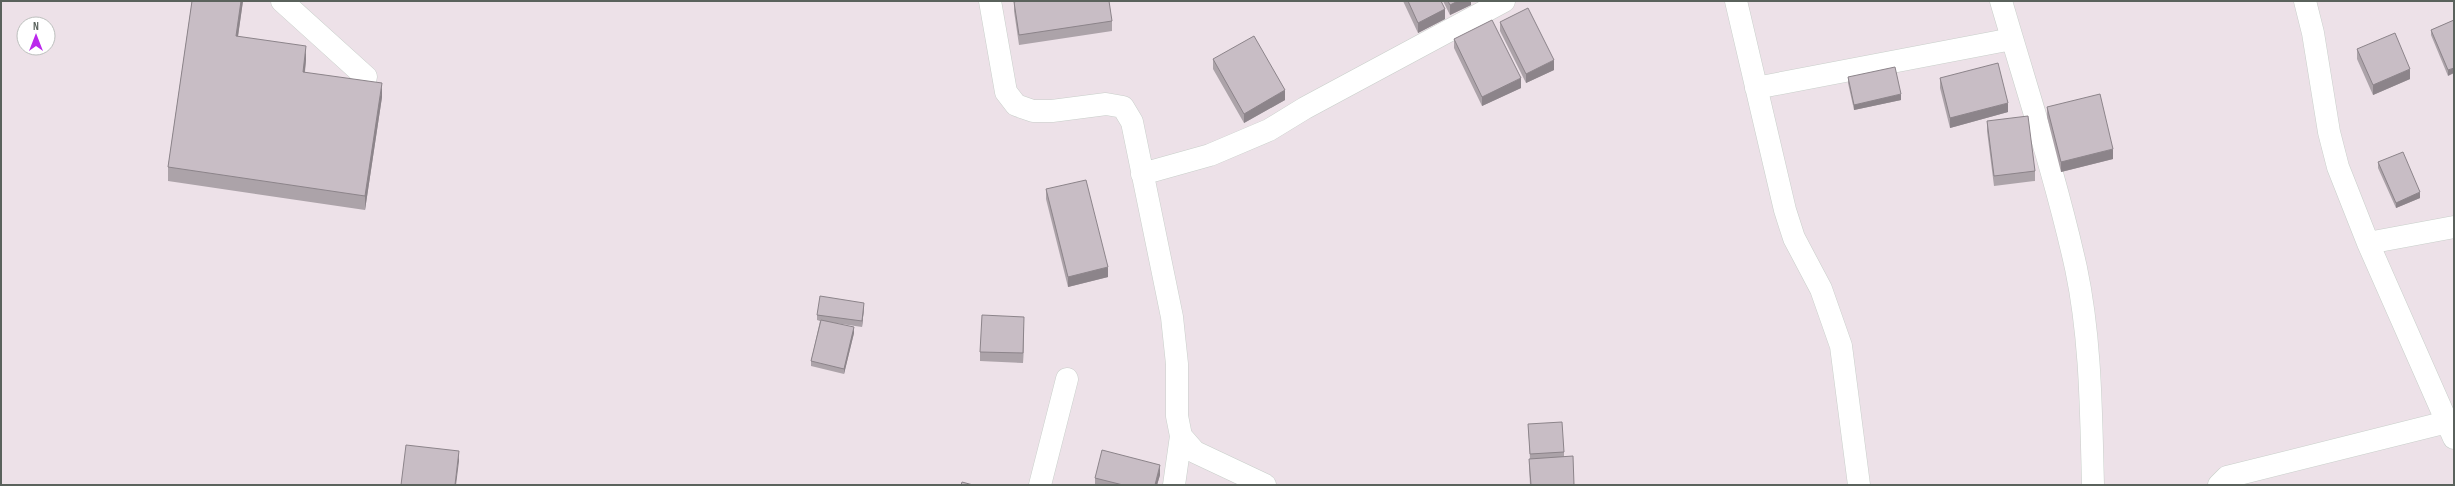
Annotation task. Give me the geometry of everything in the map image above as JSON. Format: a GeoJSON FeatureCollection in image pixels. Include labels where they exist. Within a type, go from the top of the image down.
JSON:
{"type":"FeatureCollection","features":[{"type":"Feature","properties":{"kind":"street"},"geometry":{"type":"LineString","coordinates":[[282,1],[366,77]]}},
{"type":"Feature","properties":{"kind":"street"},"geometry":{"type":"LineString","coordinates":[[990,1],[1006,92],[1016,105],[1034,111],[1052,111],[1106,104],[1123,107],[1132,122],[1172,317],[1177,364],[1177,416],[1181,436],[1174,485]]}},
{"type":"Feature","properties":{"kind":"street"},"geometry":{"type":"LineString","coordinates":[[1142,174],[1210,156],[1269,130],[1305,108],[1504,1]]}},
{"type":"Feature","properties":{"kind":"street"},"geometry":{"type":"LineString","coordinates":[[1736,1],[1785,210],[1794,238],[1821,289],[1841,346],[1859,485]]}},
{"type":"Feature","properties":{"kind":"street"},"geometry":{"type":"LineString","coordinates":[[2000,1],[2044,142],[2076,269],[2086,331],[2090,379],[2093,485]]}},
{"type":"Feature","properties":{"kind":"street"},"geometry":{"type":"LineString","coordinates":[[2219,485],[2227,477],[2450,430],[2368,243],[2338,167],[2329,132],[2313,33],[2305,1]]}},
{"type":"Feature","properties":{"kind":"street"},"geometry":{"type":"LineString","coordinates":[[1756,88],[2012,39]]}},
{"type":"Feature","properties":{"kind":"street"},"geometry":{"type":"LineString","coordinates":[[2368,243],[2454,227]]}},
{"type":"Feature","properties":{"kind":"street"},"geometry":{"type":"LineString","coordinates":[[1040,485],[1067,380]]}},
{"type":"Feature","properties":{"kind":"street"},"geometry":{"type":"LineString","coordinates":[[1181,436],[1195,452],[1265,485]]}},
{"type":"Feature","properties":{"kind":"building"},"geometry":{"type":"Polygon","coordinates":[[[192,1],[241,1],[236,36],[306,46],[303,72],[382,83],[365,196],[168,167],[192,1]]]}},
{"type":"Feature","properties":{"kind":"building"},"geometry":{"type":"Polygon","coordinates":[[[1109,1],[1112,21],[1019,35],[1014,2],[1109,1]]]}},
{"type":"Feature","properties":{"kind":"building"},"geometry":{"type":"Polygon","coordinates":[[[1408,1],[1441,1],[1445,9],[1418,23],[1408,1]]]}},
{"type":"Feature","properties":{"kind":"building"},"geometry":{"type":"Polygon","coordinates":[[[1448,1],[1458,1],[1450,5],[1448,1]]]}},
{"type":"Feature","properties":{"kind":"building"},"geometry":{"type":"Polygon","coordinates":[[[1528,8],[1554,60],[1526,74],[1500,22],[1528,8]]]}},
{"type":"Feature","properties":{"kind":"building"},"geometry":{"type":"Polygon","coordinates":[[[1492,20],[1521,78],[1482,97],[1454,39],[1492,20]]]}},
{"type":"Feature","properties":{"kind":"building"},"geometry":{"type":"Polygon","coordinates":[[[2454,20],[2454,68],[2448,70],[2431,30],[2454,20]]]}},
{"type":"Feature","properties":{"kind":"building"},"geometry":{"type":"Polygon","coordinates":[[[2395,33],[2410,69],[2373,85],[2357,49],[2395,33]]]}},
{"type":"Feature","properties":{"kind":"building"},"geometry":{"type":"Polygon","coordinates":[[[1254,36],[1285,90],[1244,114],[1213,59],[1254,36]]]}},
{"type":"Feature","properties":{"kind":"building"},"geometry":{"type":"Polygon","coordinates":[[[1998,63],[2008,103],[1950,118],[1940,78],[1998,63]]]}},
{"type":"Feature","properties":{"kind":"building"},"geometry":{"type":"Polygon","coordinates":[[[1895,67],[1901,94],[1854,105],[1848,77],[1895,67]]]}},
{"type":"Feature","properties":{"kind":"building"},"geometry":{"type":"Polygon","coordinates":[[[2100,94],[2113,149],[2061,162],[2047,107],[2100,94]]]}},
{"type":"Feature","properties":{"kind":"building"},"geometry":{"type":"Polygon","coordinates":[[[2028,116],[2035,171],[1994,176],[1987,121],[2028,116]]]}},
{"type":"Feature","properties":{"kind":"building"},"geometry":{"type":"Polygon","coordinates":[[[2403,152],[2420,192],[2396,203],[2378,162],[2403,152]]]}},
{"type":"Feature","properties":{"kind":"building"},"geometry":{"type":"Polygon","coordinates":[[[1086,180],[1108,267],[1068,277],[1046,189],[1086,180]]]}},
{"type":"Feature","properties":{"kind":"building"},"geometry":{"type":"Polygon","coordinates":[[[820,296],[864,303],[862,321],[817,315],[820,296]]]}},
{"type":"Feature","properties":{"kind":"building"},"geometry":{"type":"Polygon","coordinates":[[[982,315],[1024,317],[1023,353],[980,352],[982,315]]]}},
{"type":"Feature","properties":{"kind":"building"},"geometry":{"type":"Polygon","coordinates":[[[821,320],[854,327],[844,369],[811,361],[821,320]]]}},
{"type":"Feature","properties":{"kind":"building"},"geometry":{"type":"Polygon","coordinates":[[[1562,422],[1564,452],[1530,454],[1528,424],[1562,422]]]}},
{"type":"Feature","properties":{"kind":"building"},"geometry":{"type":"Polygon","coordinates":[[[406,445],[459,451],[455,485],[401,485],[406,445]]]}},
{"type":"Feature","properties":{"kind":"building"},"geometry":{"type":"Polygon","coordinates":[[[1102,450],[1160,465],[1155,485],[1123,485],[1095,478],[1102,450]]]}},
{"type":"Feature","properties":{"kind":"building"},"geometry":{"type":"Polygon","coordinates":[[[1573,456],[1574,485],[1531,485],[1529,459],[1573,456]]]}},
{"type":"Feature","properties":{"kind":"building"},"geometry":{"type":"Polygon","coordinates":[[[962,482],[973,485],[961,485],[962,482]]]}}]}
